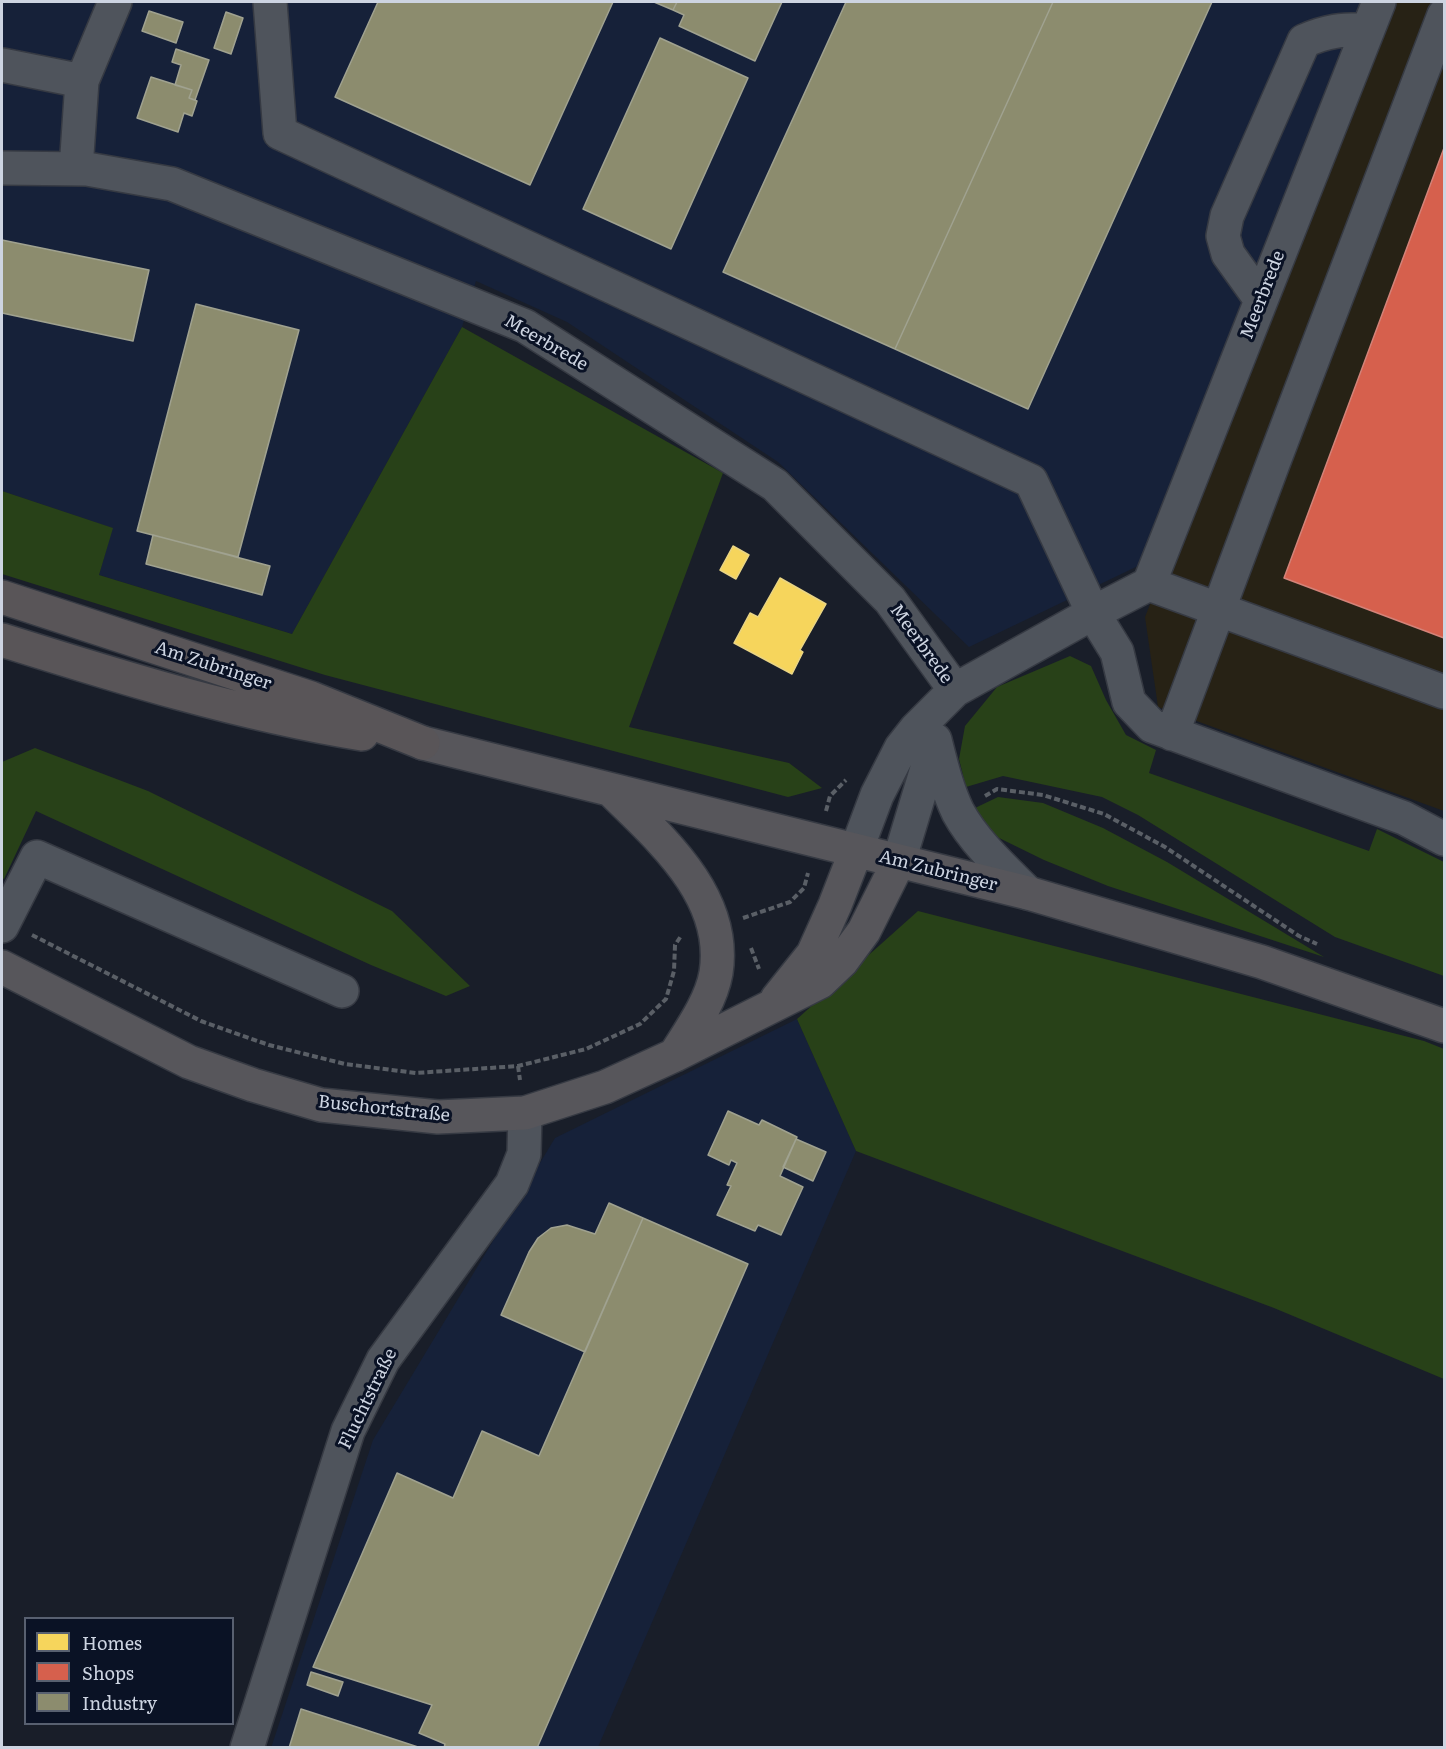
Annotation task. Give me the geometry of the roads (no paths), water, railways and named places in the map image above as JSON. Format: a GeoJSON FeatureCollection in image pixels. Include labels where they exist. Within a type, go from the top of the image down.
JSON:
{"type":"FeatureCollection","features":[{"type":"Feature","properties":{"kind":"highway","name":"Am Zubringer"},"geometry":{"type":"LineString","coordinates":[[2,597],[311,698],[423,743]]}},
{"type":"Feature","properties":{"kind":"highway","name":"Am Zubringer"},"geometry":{"type":"LineString","coordinates":[[2,640],[104,672],[263,715],[423,743]]}},
{"type":"Feature","properties":{"kind":"main road","name":"Am Zubringer"},"geometry":{"type":"LineString","coordinates":[[423,743],[1028,893],[1262,962],[1444,1026]]}},
{"type":"Feature","properties":{"kind":"main road"},"geometry":{"type":"LineString","coordinates":[[611,791],[654,832],[687,871],[705,901],[717,947],[716,974],[704,1008],[675,1056]]}},
{"type":"Feature","properties":{"kind":"main road","name":"Buschortstraße"},"geometry":{"type":"LineString","coordinates":[[773,1005],[813,954],[856,851]]}},
{"type":"Feature","properties":{"kind":"main road","name":"Buschortstraße"},"geometry":{"type":"LineString","coordinates":[[2,967],[189,1062],[253,1085],[321,1105],[438,1118],[525,1113],[606,1087],[675,1056],[820,982],[842,961],[864,932],[899,861]]}},
{"type":"Feature","properties":{"kind":"street"},"geometry":{"type":"LineString","coordinates":[[76,169],[82,81],[115,2]]}},
{"type":"Feature","properties":{"kind":"street"},"geometry":{"type":"LineString","coordinates":[[270,2],[280,133],[1031,481],[1093,613],[1117,652],[1129,702],[1152,726],[1404,818],[1444,839]]}},
{"type":"Feature","properties":{"kind":"street"},"geometry":{"type":"LineString","coordinates":[[1172,734],[1444,15]]}},
{"type":"Feature","properties":{"kind":"street"},"geometry":{"type":"LineString","coordinates":[[1261,300],[1228,254],[1223,236],[1227,216],[1304,41],[1373,16]]}},
{"type":"Feature","properties":{"kind":"street","name":"Meerbrede"},"geometry":{"type":"LineString","coordinates":[[856,851],[877,795],[901,748],[916,729],[1093,613],[1149,584],[1373,16]]}},
{"type":"Feature","properties":{"kind":"street"},"geometry":{"type":"LineString","coordinates":[[2,65],[82,81]]}},
{"type":"Feature","properties":{"kind":"street","name":"Meerbrede"},"geometry":{"type":"LineString","coordinates":[[2,168],[87,169],[172,184],[525,326],[775,485],[890,600],[943,713]]}},
{"type":"Feature","properties":{"kind":"street"},"geometry":{"type":"LineString","coordinates":[[1149,584],[1444,692]]}},
{"type":"Feature","properties":{"kind":"street"},"geometry":{"type":"LineString","coordinates":[[943,713],[944,775],[958,811],[969,829],[992,857],[1028,893]]}},
{"type":"Feature","properties":{"kind":"street"},"geometry":{"type":"LineString","coordinates":[[899,861],[943,713]]}},
{"type":"Feature","properties":{"kind":"street"},"geometry":{"type":"LineString","coordinates":[[3,923],[37,857],[342,991]]}},
{"type":"Feature","properties":{"kind":"street","name":"Fluchtstraße"},"geometry":{"type":"LineString","coordinates":[[247,1748],[348,1431],[383,1360],[512,1184],[524,1154],[525,1113]]}}]}
